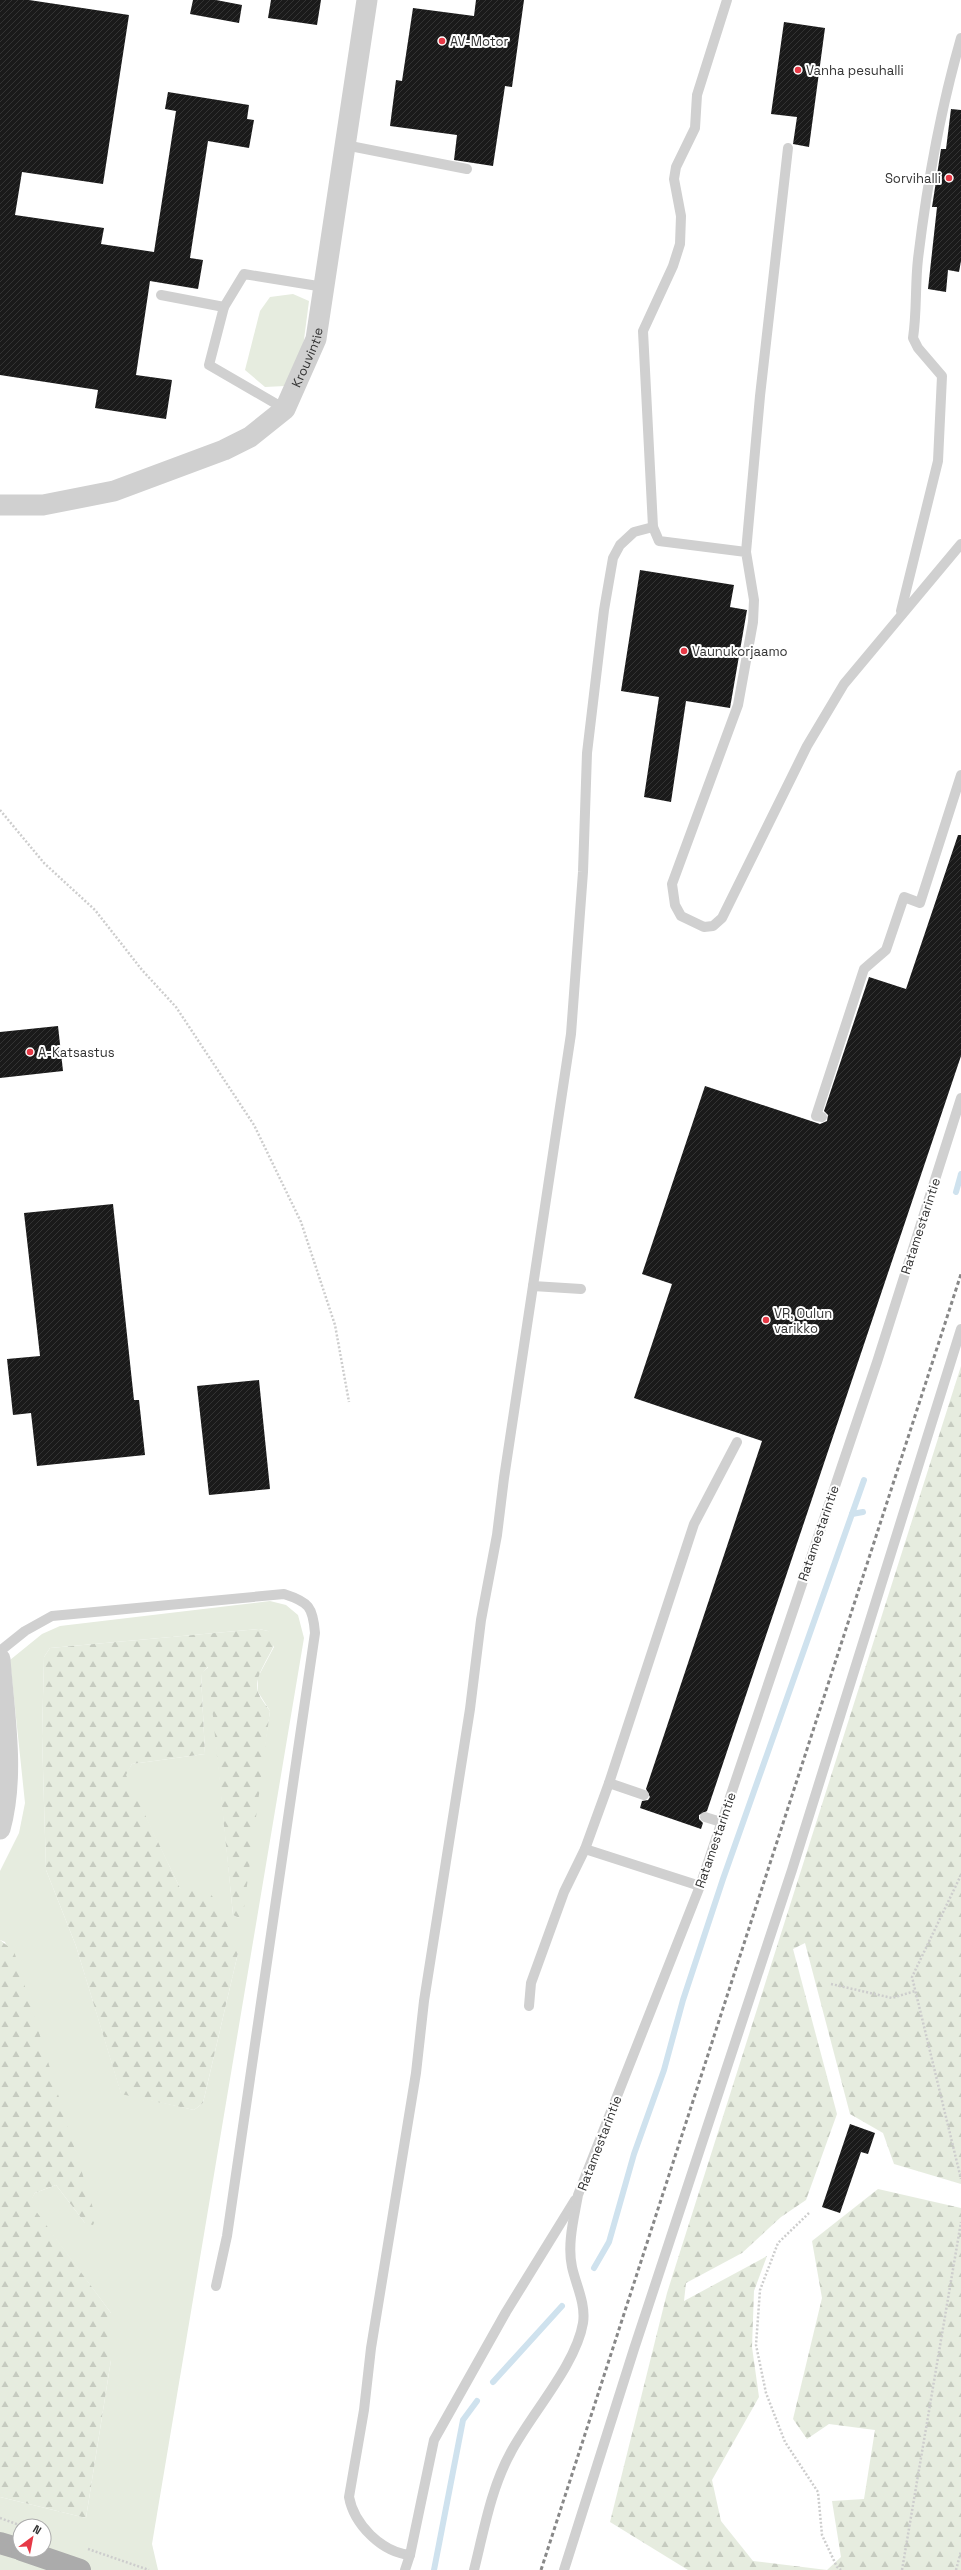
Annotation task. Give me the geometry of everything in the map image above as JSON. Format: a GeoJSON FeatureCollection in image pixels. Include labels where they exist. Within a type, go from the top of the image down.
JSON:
{"type":"FeatureCollection","features":[{"type":"Feature","properties":{"kind":"main road"},"geometry":{"type":"LineString","coordinates":[[0,2542],[12,2547]]}},
{"type":"Feature","properties":{"kind":"main road"},"geometry":{"type":"LineString","coordinates":[[45,2558],[80,2570]]}},
{"type":"Feature","properties":{"kind":"street","name":"Krouvintie"},"geometry":{"type":"LineString","coordinates":[[0,505],[43,505],[114,491],[224,450],[250,437],[285,409],[316,339],[366,0]]}},
{"type":"Feature","properties":{"kind":"street"},"geometry":{"type":"LineString","coordinates":[[0,1659],[6,1752],[7,1801],[0,1829]]}},
{"type":"Feature","properties":{"kind":"lane"},"geometry":{"type":"LineString","coordinates":[[727,0],[697,95],[695,128],[676,167],[674,178],[681,216],[680,244],[673,266],[643,331],[653,527],[659,541],[746,552]]}},
{"type":"Feature","properties":{"kind":"lane"},"geometry":{"type":"LineString","coordinates":[[900,615],[938,461],[942,376],[918,348],[913,338],[918,260],[930,173],[943,99],[961,38]]}},
{"type":"Feature","properties":{"kind":"lane"},"geometry":{"type":"LineString","coordinates":[[345,145],[467,168]]}},
{"type":"Feature","properties":{"kind":"lane"},"geometry":{"type":"LineString","coordinates":[[788,148],[760,396],[746,552],[752,581],[754,608],[738,705],[672,884],[675,905],[681,916],[704,927],[712,926],[722,918],[807,746],[844,684],[900,615],[940,571],[961,544]]}},
{"type":"Feature","properties":{"kind":"lane"},"geometry":{"type":"LineString","coordinates":[[285,409],[209,365],[224,307],[244,274],[324,287]]}},
{"type":"Feature","properties":{"kind":"lane"},"geometry":{"type":"LineString","coordinates":[[161,295],[224,307]]}},
{"type":"Feature","properties":{"kind":"lane"},"geometry":{"type":"LineString","coordinates":[[410,2555],[391,2550],[358,2524],[351,2511],[349,2497],[364,2410],[371,2348],[416,2073],[424,2001],[468,1717],[480,1620],[498,1535],[505,1470],[572,1034],[583,872],[587,753],[604,610],[613,558],[620,545],[634,532],[653,527]]}},
{"type":"Feature","properties":{"kind":"lane"},"geometry":{"type":"LineString","coordinates":[[822,1117],[816,1116],[864,970],[886,950],[904,897],[920,903],[961,775]]}},
{"type":"Feature","properties":{"kind":"lane","name":"Ratamestarintie"},"geometry":{"type":"LineString","coordinates":[[474,2570],[496,2485],[510,2452],[566,2364],[583,2322],[580,2292],[572,2266],[572,2232],[578,2195],[700,1886],[877,1362],[961,1098]]}},
{"type":"Feature","properties":{"kind":"lane"},"geometry":{"type":"LineString","coordinates":[[533,1286],[581,1289]]}},
{"type":"Feature","properties":{"kind":"lane"},"geometry":{"type":"LineString","coordinates":[[564,2570],[634,2349],[792,1870],[961,1329]]}},
{"type":"Feature","properties":{"kind":"lane"},"geometry":{"type":"LineString","coordinates":[[529,2006],[531,1983],[564,1892],[585,1849],[609,1783],[694,1524],[737,1442]]}},
{"type":"Feature","properties":{"kind":"lane"},"geometry":{"type":"LineString","coordinates":[[0,1651],[25,1631],[52,1616],[284,1594],[301,1599],[313,1612],[316,1633],[228,2229],[216,2286]]}},
{"type":"Feature","properties":{"kind":"lane"},"geometry":{"type":"LineString","coordinates":[[609,1783],[644,1795]]}},
{"type":"Feature","properties":{"kind":"lane"},"geometry":{"type":"LineString","coordinates":[[705,1817],[721,1822]]}},
{"type":"Feature","properties":{"kind":"lane"},"geometry":{"type":"LineString","coordinates":[[585,1849],[700,1886]]}},
{"type":"Feature","properties":{"kind":"lane"},"geometry":{"type":"LineString","coordinates":[[405,2570],[410,2555],[434,2440],[498,2326],[578,2195]]}},
{"type":"Feature","properties":{"kind":"path"},"geometry":{"type":"LineString","coordinates":[[0,810],[44,863],[95,910],[142,970],[176,1007],[254,1125],[301,1222],[334,1325],[349,1402]]}},
{"type":"Feature","properties":{"kind":"path"},"geometry":{"type":"LineString","coordinates":[[961,1875],[912,1977],[961,2179]]}},
{"type":"Feature","properties":{"kind":"path"},"geometry":{"type":"LineString","coordinates":[[831,1984],[892,1998],[916,1991]]}},
{"type":"Feature","properties":{"kind":"path"},"geometry":{"type":"LineString","coordinates":[[809,2213],[778,2243],[760,2290],[756,2345],[769,2400],[784,2442],[818,2492],[822,2535],[837,2567],[841,2570]]}},
{"type":"Feature","properties":{"kind":"path"},"geometry":{"type":"LineString","coordinates":[[902,2570],[961,2222]]}},
{"type":"Feature","properties":{"kind":"path"},"geometry":{"type":"LineString","coordinates":[[0,2518],[12,2522]]}},
{"type":"Feature","properties":{"kind":"path"},"geometry":{"type":"LineString","coordinates":[[956,2570],[961,2552]]}},
{"type":"Feature","properties":{"kind":"path"},"geometry":{"type":"LineString","coordinates":[[105,2555],[149,2570]]}},
{"type":"Feature","properties":{"kind":"green space"},"geometry":{"type":"Polygon","coordinates":[[[293,294],[309,301],[303,347],[285,386],[265,387],[245,370],[260,311],[270,297],[293,294]]]}},
{"type":"Feature","properties":{"kind":"green space"},"geometry":{"type":"Polygon","coordinates":[[[961,1366],[961,2184],[894,2164],[883,2133],[850,2114],[805,1943],[793,1949],[837,2114],[806,2200],[781,2217],[742,2253],[686,2283],[684,2301],[767,2256],[754,2291],[752,2347],[759,2397],[712,2480],[721,2521],[753,2561],[827,2570],[688,2570],[610,2522],[667,2293],[961,1366]]]}},
{"type":"Feature","properties":{"kind":"green space"},"geometry":{"type":"Polygon","coordinates":[[[270,1601],[286,1605],[298,1615],[304,1638],[152,2544],[158,2570],[0,2570],[0,2497],[86,2518],[111,2360],[111,2313],[29,2203],[35,2193],[56,2185],[85,2223],[5,1942],[0,1940],[0,1871],[19,1833],[25,1803],[10,1660],[42,1634],[60,1626],[270,1601]],[[259,1629],[50,1648],[44,1657],[42,1736],[46,1870],[76,1946],[121,2093],[194,2110],[203,2103],[238,1953],[180,1888],[125,1775],[132,1764],[205,1754],[201,1673],[209,1667],[233,1915],[239,1918],[270,1711],[258,1692],[258,1677],[274,1647],[268,1631],[259,1629]]]}},
{"type":"Feature","properties":{"kind":"green space"},"geometry":{"type":"Polygon","coordinates":[[[259,1629],[268,1631],[276,1638],[258,1678],[257,1685],[259,1694],[270,1711],[244,1908],[239,1918],[233,1915],[208,1667],[201,1674],[205,1754],[132,1764],[126,1775],[180,1888],[210,1893],[221,1909],[238,1953],[203,2103],[194,2110],[121,2094],[76,1946],[46,1870],[42,1736],[44,1657],[50,1648],[259,1629]]]}},
{"type":"Feature","properties":{"kind":"green space"},"geometry":{"type":"Polygon","coordinates":[[[0,1940],[14,1951],[96,2218],[93,2225],[85,2223],[56,2185],[35,2193],[30,2203],[111,2313],[111,2360],[86,2518],[0,2497],[0,1940]]]}},
{"type":"Feature","properties":{"kind":"green space"},"geometry":{"type":"Polygon","coordinates":[[[878,2189],[961,2208],[961,2570],[827,2570],[841,2557],[832,2501],[864,2499],[875,2430],[829,2424],[807,2439],[793,2419],[822,2298],[812,2241],[878,2189]]]}},
{"type":"Feature","properties":{"kind":"building"},"geometry":{"type":"Polygon","coordinates":[[[0,0],[29,0],[129,15],[103,184],[22,172],[15,215],[104,228],[101,244],[154,252],[176,111],[165,109],[168,92],[249,105],[247,119],[254,120],[249,148],[208,141],[190,258],[203,260],[198,289],[150,281],[136,375],[172,380],[166,419],[95,408],[98,390],[0,375],[0,0]]]}},
{"type":"Feature","properties":{"kind":"building"},"geometry":{"type":"Polygon","coordinates":[[[193,0],[216,0],[242,5],[239,23],[190,14],[193,0]]]}},
{"type":"Feature","properties":{"kind":"building"},"geometry":{"type":"Polygon","coordinates":[[[271,0],[321,0],[317,25],[268,18],[271,0]]]}},
{"type":"Feature","properties":{"kind":"building"},"geometry":{"type":"Polygon","coordinates":[[[476,0],[524,0],[512,87],[505,86],[493,166],[454,160],[457,135],[390,126],[396,80],[402,81],[413,8],[474,16],[476,0]]]}},
{"type":"Feature","properties":{"kind":"building","name":"Vanha pesuhalli"},"geometry":{"type":"Polygon","coordinates":[[[784,22],[825,28],[809,147],[793,144],[797,117],[771,114],[784,22]]]}},
{"type":"Feature","properties":{"kind":"building","name":"Sorvihalli"},"geometry":{"type":"Polygon","coordinates":[[[951,109],[961,110],[961,261],[959,272],[948,270],[946,292],[928,289],[937,207],[932,207],[941,149],[946,149],[951,109]]]}},
{"type":"Feature","properties":{"kind":"building","name":"Vaunukorjaamo"},"geometry":{"type":"Polygon","coordinates":[[[640,570],[734,585],[730,607],[747,610],[730,708],[686,701],[671,802],[644,797],[659,697],[621,691],[640,570]]]}},
{"type":"Feature","properties":{"kind":"building","name":"VR, Oulun varikko"},"geometry":{"type":"Polygon","coordinates":[[[958,835],[961,835],[961,1056],[707,1811],[699,1815],[699,1819],[703,1823],[701,1829],[640,1808],[642,1801],[648,1800],[650,1797],[646,1789],[762,1441],[634,1398],[672,1284],[642,1274],[705,1086],[820,1124],[827,1121],[828,1115],[824,1111],[869,977],[906,989],[958,835]]]}},
{"type":"Feature","properties":{"kind":"building","name":"A-Katsastus"},"geometry":{"type":"Polygon","coordinates":[[[58,1026],[63,1071],[0,1078],[0,1032],[58,1026]]]}},
{"type":"Feature","properties":{"kind":"building"},"geometry":{"type":"Polygon","coordinates":[[[113,1204],[134,1400],[139,1400],[145,1455],[37,1466],[31,1413],[13,1415],[7,1359],[40,1356],[24,1213],[113,1204]]]}},
{"type":"Feature","properties":{"kind":"building"},"geometry":{"type":"Polygon","coordinates":[[[259,1380],[270,1489],[209,1495],[197,1386],[259,1380]]]}},
{"type":"Feature","properties":{"kind":"building"},"geometry":{"type":"Polygon","coordinates":[[[850,2124],[875,2133],[868,2154],[861,2152],[840,2213],[822,2207],[850,2124]]]}},
{"type":"Feature","properties":{"kind":"waterway"},"geometry":{"type":"LineString","coordinates":[[956,1192],[961,1174]]}},
{"type":"Feature","properties":{"kind":"waterway"},"geometry":{"type":"LineString","coordinates":[[594,2268],[609,2242],[634,2154],[664,2070],[683,2000],[723,1879],[864,1480]]}},
{"type":"Feature","properties":{"kind":"waterway"},"geometry":{"type":"LineString","coordinates":[[852,1514],[863,1512]]}},
{"type":"Feature","properties":{"kind":"waterway"},"geometry":{"type":"LineString","coordinates":[[493,2382],[562,2306]]}},
{"type":"Feature","properties":{"kind":"waterway"},"geometry":{"type":"LineString","coordinates":[[434,2570],[463,2420],[477,2401]]}},
{"type":"Feature","properties":{"kind":"railway"},"geometry":{"type":"LineString","coordinates":[[541,2570],[961,1274]]}},
{"type":"Feature","properties":{"kind":"place","name":"AV-Motor"},"geometry":{"type":"Point","coordinates":[442,41]}},
{"type":"Feature","properties":{"kind":"place","name":"Vanha pesuhalli"},"geometry":{"type":"Point","coordinates":[798,70]}},
{"type":"Feature","properties":{"kind":"place","name":"Sorvihalli"},"geometry":{"type":"Point","coordinates":[949,178]}},
{"type":"Feature","properties":{"kind":"place","name":"Vaunukorjaamo"},"geometry":{"type":"Point","coordinates":[684,651]}},
{"type":"Feature","properties":{"kind":"place","name":"A-Katsastus"},"geometry":{"type":"Point","coordinates":[30,1052]}},
{"type":"Feature","properties":{"kind":"place","name":"VR, Oulun varikko"},"geometry":{"type":"Point","coordinates":[766,1320]}}]}
